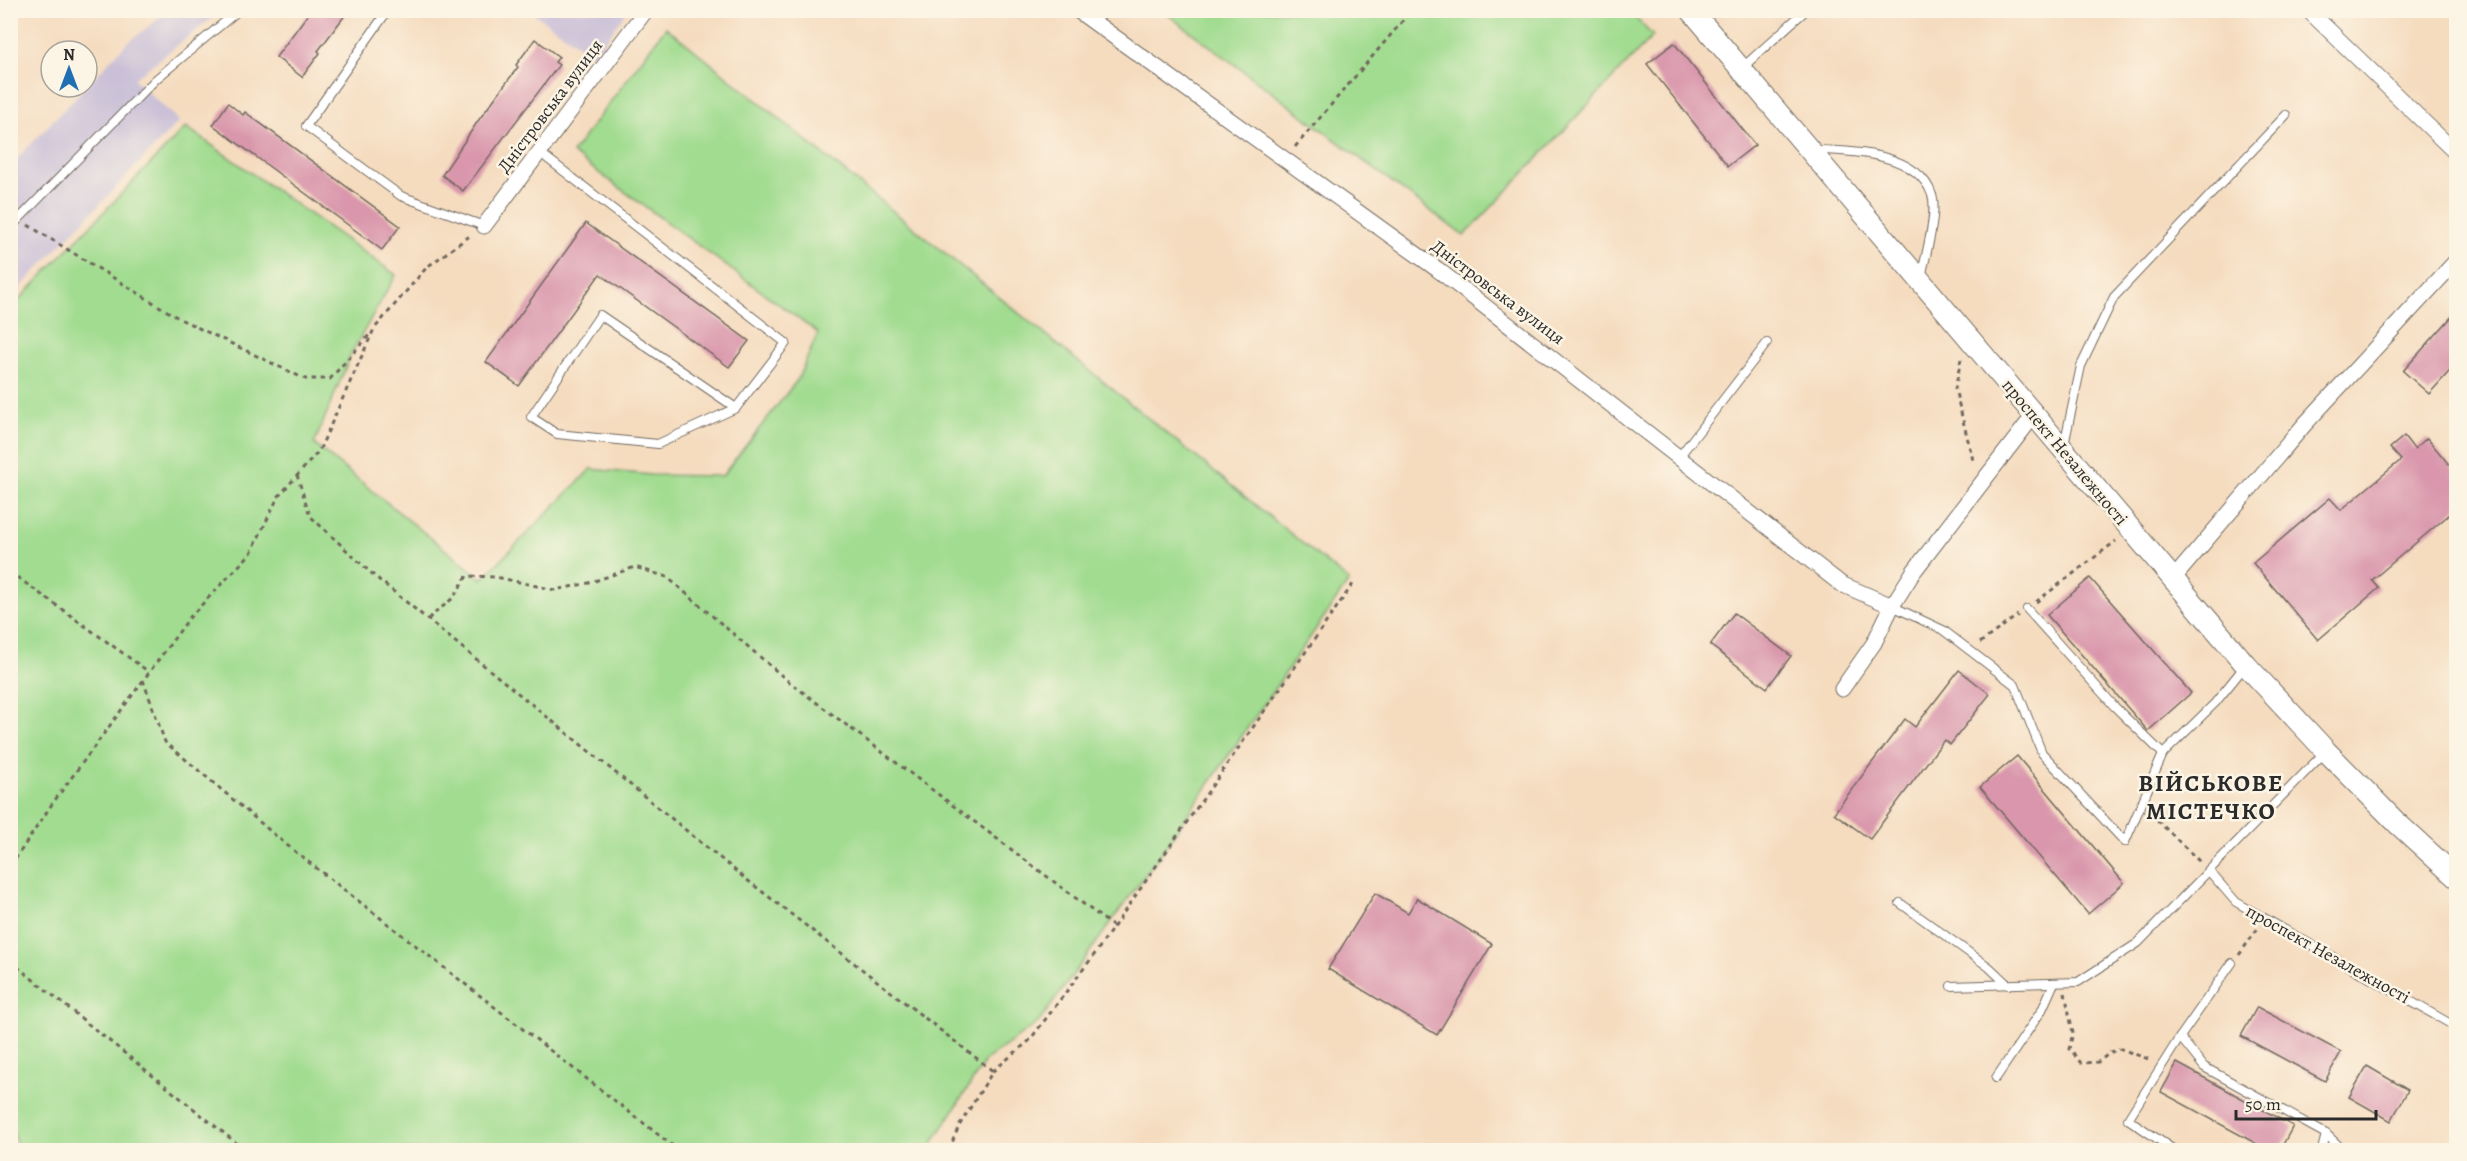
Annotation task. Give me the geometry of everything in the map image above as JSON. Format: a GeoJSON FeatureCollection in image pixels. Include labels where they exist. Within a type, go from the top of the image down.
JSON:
{"type":"FeatureCollection","features":[{"type":"Feature","properties":{"kind":"main road","name":"проспект Незалежності"},"geometry":{"type":"LineString","coordinates":[[1691,10],[2246,665],[2397,823],[2457,877]]}},
{"type":"Feature","properties":{"kind":"street","name":"Дністровська вулиця"},"geometry":{"type":"LineString","coordinates":[[483,226],[646,10]]}},
{"type":"Feature","properties":{"kind":"street","name":"Дністровська вулиця"},"geometry":{"type":"LineString","coordinates":[[1077,10],[1437,269],[1841,584],[1892,606]]}},
{"type":"Feature","properties":{"kind":"street"},"geometry":{"type":"LineString","coordinates":[[2308,10],[2457,153]]}},
{"type":"Feature","properties":{"kind":"street"},"geometry":{"type":"LineString","coordinates":[[2173,579],[2305,424],[2457,261]]}},
{"type":"Feature","properties":{"kind":"street"},"geometry":{"type":"LineString","coordinates":[[1842,689],[1874,643],[1892,606],[1914,572],[2034,415]]}},
{"type":"Feature","properties":{"kind":"lane"},"geometry":{"type":"LineString","coordinates":[[10,228],[156,79],[239,10]]}},
{"type":"Feature","properties":{"kind":"lane"},"geometry":{"type":"LineString","coordinates":[[388,10],[306,126],[401,196],[483,226]]}},
{"type":"Feature","properties":{"kind":"lane"},"geometry":{"type":"LineString","coordinates":[[1741,69],[1806,10]]}},
{"type":"Feature","properties":{"kind":"lane"},"geometry":{"type":"LineString","coordinates":[[2063,449],[2081,366],[2114,297],[2286,115]]}},
{"type":"Feature","properties":{"kind":"lane"},"geometry":{"type":"LineString","coordinates":[[1809,150],[1864,153],[1895,160],[1917,174],[1932,196],[1931,232],[1920,281]]}},
{"type":"Feature","properties":{"kind":"lane"},"geometry":{"type":"LineString","coordinates":[[538,152],[786,343],[736,408],[658,444],[557,434],[531,417],[600,315],[736,408]]}},
{"type":"Feature","properties":{"kind":"lane"},"geometry":{"type":"LineString","coordinates":[[1680,457],[1767,343]]}},
{"type":"Feature","properties":{"kind":"lane"},"geometry":{"type":"LineString","coordinates":[[1892,606],[1943,630],[2015,685],[2042,753],[2125,842],[2163,754],[2215,703],[2246,665]]}},
{"type":"Feature","properties":{"kind":"lane"},"geometry":{"type":"LineString","coordinates":[[2027,609],[2115,707],[2163,754]]}},
{"type":"Feature","properties":{"kind":"lane"},"geometry":{"type":"LineString","coordinates":[[1952,986],[2078,982],[2138,943],[2326,751]]}},
{"type":"Feature","properties":{"kind":"lane","name":"проспект Незалежності"},"geometry":{"type":"LineString","coordinates":[[2209,871],[2236,902],[2457,1027]]}},
{"type":"Feature","properties":{"kind":"lane"},"geometry":{"type":"LineString","coordinates":[[1900,903],[1989,967],[2008,984]]}},
{"type":"Feature","properties":{"kind":"lane"},"geometry":{"type":"LineString","coordinates":[[2174,1150],[2128,1119],[2180,1037],[2232,963]]}},
{"type":"Feature","properties":{"kind":"lane"},"geometry":{"type":"LineString","coordinates":[[1996,1078],[2058,983]]}},
{"type":"Feature","properties":{"kind":"lane"},"geometry":{"type":"LineString","coordinates":[[2180,1037],[2204,1067],[2326,1134],[2343,1150]]}},
{"type":"Feature","properties":{"kind":"lane"},"geometry":{"type":"LineString","coordinates":[[2322,1150],[2326,1134]]}},
{"type":"Feature","properties":{"kind":"path"},"geometry":{"type":"LineString","coordinates":[[1284,159],[1412,10]]}},
{"type":"Feature","properties":{"kind":"path"},"geometry":{"type":"LineString","coordinates":[[19,219],[180,319],[305,379],[330,379],[427,267],[483,226]]}},
{"type":"Feature","properties":{"kind":"path"},"geometry":{"type":"LineString","coordinates":[[10,867],[52,804],[190,617],[251,553],[278,497],[319,451],[374,329]]}},
{"type":"Feature","properties":{"kind":"path"},"geometry":{"type":"LineString","coordinates":[[1961,359],[1955,389],[1980,486]]}},
{"type":"Feature","properties":{"kind":"path"},"geometry":{"type":"LineString","coordinates":[[297,475],[310,516],[372,574],[742,876],[993,1071]]}},
{"type":"Feature","properties":{"kind":"path"},"geometry":{"type":"LineString","coordinates":[[1971,650],[2116,542]]}},
{"type":"Feature","properties":{"kind":"path"},"geometry":{"type":"LineString","coordinates":[[428,620],[453,598],[467,576],[496,577],[555,590],[589,583],[636,567],[667,577],[789,681],[1114,927]]}},
{"type":"Feature","properties":{"kind":"path"},"geometry":{"type":"LineString","coordinates":[[10,572],[149,672]]}},
{"type":"Feature","properties":{"kind":"path"},"geometry":{"type":"LineString","coordinates":[[949,1150],[958,1126],[993,1071],[1029,1041],[1114,927],[1353,584]]}},
{"type":"Feature","properties":{"kind":"path"},"geometry":{"type":"LineString","coordinates":[[143,680],[165,742],[288,846],[678,1150]]}},
{"type":"Feature","properties":{"kind":"path"},"geometry":{"type":"LineString","coordinates":[[2141,805],[2209,871]]}},
{"type":"Feature","properties":{"kind":"path"},"geometry":{"type":"LineString","coordinates":[[2232,963],[2265,918]]}},
{"type":"Feature","properties":{"kind":"path"},"geometry":{"type":"LineString","coordinates":[[10,961],[245,1150]]}},
{"type":"Feature","properties":{"kind":"path"},"geometry":{"type":"LineString","coordinates":[[2058,983],[2073,1033],[2069,1048],[2081,1063],[2098,1062],[2121,1048],[2163,1064]]}},
{"type":"Feature","properties":{"kind":"shaded area"},"geometry":{"type":"Polygon","coordinates":[[[169,11],[221,11],[134,79],[179,121],[11,297],[11,165],[74,99],[99,99],[99,72],[127,43],[169,11]]]}},
{"type":"Feature","properties":{"kind":"shaded area"},"geometry":{"type":"Polygon","coordinates":[[[530,11],[627,11],[594,56],[530,11]]]}},
{"type":"Feature","properties":{"kind":"green space"},"geometry":{"type":"Polygon","coordinates":[[[1163,11],[1629,11],[1653,36],[1464,236],[1163,11]]]}},
{"type":"Feature","properties":{"kind":"green space"},"geometry":{"type":"Polygon","coordinates":[[[666,27],[1349,581],[1164,849],[1039,1022],[986,1060],[928,1150],[19,1150],[10,1125],[11,308],[186,127],[396,275],[352,352],[314,444],[482,579],[591,469],[651,475],[722,476],[798,379],[818,333],[572,153],[666,27]]]}},
{"type":"Feature","properties":{"kind":"building"},"geometry":{"type":"Polygon","coordinates":[[[311,10],[349,10],[318,51],[320,53],[302,77],[276,57],[311,10]]]}},
{"type":"Feature","properties":{"kind":"building"},"geometry":{"type":"Polygon","coordinates":[[[535,39],[559,57],[555,62],[559,65],[463,191],[442,175],[535,39]]]}},
{"type":"Feature","properties":{"kind":"building"},"geometry":{"type":"Polygon","coordinates":[[[1674,43],[1755,145],[1728,166],[1647,64],[1674,43]]]}},
{"type":"Feature","properties":{"kind":"building"},"geometry":{"type":"Polygon","coordinates":[[[228,103],[243,115],[245,112],[400,226],[382,250],[213,125],[228,103]]]}},
{"type":"Feature","properties":{"kind":"building"},"geometry":{"type":"Polygon","coordinates":[[[586,223],[749,341],[729,367],[600,274],[519,386],[486,362],[586,223]]]}},
{"type":"Feature","properties":{"kind":"building"},"geometry":{"type":"Polygon","coordinates":[[[2457,311],[2457,363],[2429,394],[2403,371],[2457,311]]]}},
{"type":"Feature","properties":{"kind":"building"},"geometry":{"type":"Polygon","coordinates":[[[2404,436],[2414,449],[2427,438],[2457,474],[2457,508],[2372,580],[2379,588],[2318,640],[2253,563],[2330,498],[2341,510],[2401,460],[2390,448],[2404,436]]]}},
{"type":"Feature","properties":{"kind":"building"},"geometry":{"type":"Polygon","coordinates":[[[2090,578],[2191,693],[2148,731],[2047,615],[2090,578]]]}},
{"type":"Feature","properties":{"kind":"building"},"geometry":{"type":"Polygon","coordinates":[[[1734,613],[1791,656],[1767,688],[1710,645],[1734,613]]]}},
{"type":"Feature","properties":{"kind":"building"},"geometry":{"type":"Polygon","coordinates":[[[1959,670],[1990,694],[1950,745],[1944,740],[1870,839],[1834,813],[1905,719],[1915,727],[1959,670]]]}},
{"type":"Feature","properties":{"kind":"building"},"geometry":{"type":"Polygon","coordinates":[[[2017,756],[2124,883],[2088,914],[1980,787],[2017,756]]]}},
{"type":"Feature","properties":{"kind":"building"},"geometry":{"type":"Polygon","coordinates":[[[1375,893],[1408,913],[1417,898],[1492,944],[1437,1035],[1328,969],[1375,893]]]}},
{"type":"Feature","properties":{"kind":"building"},"geometry":{"type":"Polygon","coordinates":[[[2257,1007],[2341,1052],[2325,1081],[2241,1036],[2257,1007]]]}},
{"type":"Feature","properties":{"kind":"building"},"geometry":{"type":"Polygon","coordinates":[[[2177,1063],[2293,1126],[2280,1150],[2268,1150],[2161,1092],[2177,1063]]]}},
{"type":"Feature","properties":{"kind":"building"},"geometry":{"type":"Polygon","coordinates":[[[2367,1066],[2408,1090],[2391,1121],[2349,1097],[2367,1066]]]}},
{"type":"Feature","properties":{"kind":"district","name":"ВІЙСЬКОВЕ МІСТЕЧКО"},"geometry":{"type":"Point","coordinates":[2211,797]}}]}
